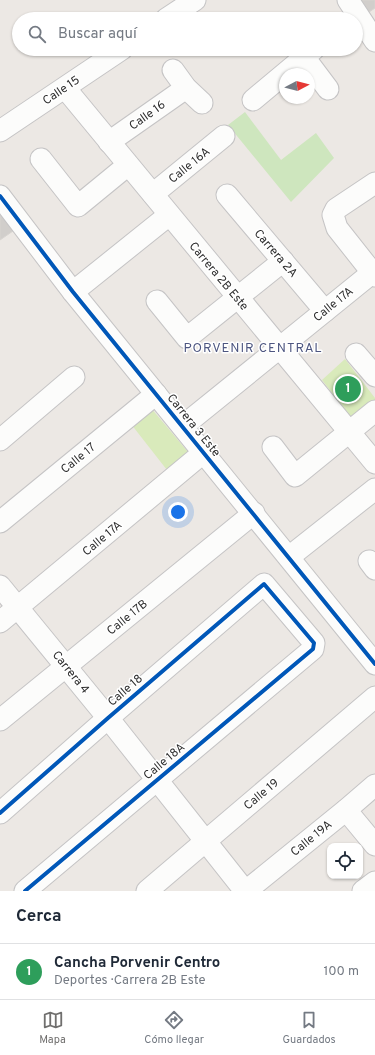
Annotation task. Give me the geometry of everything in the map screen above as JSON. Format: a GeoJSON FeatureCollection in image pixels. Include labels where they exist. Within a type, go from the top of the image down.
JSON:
{"type":"FeatureCollection","features":[{"type":"Feature","properties":{"kind":"street"},"geometry":{"type":"LineString","coordinates":[[175,12],[187,2]]}},
{"type":"Feature","properties":{"kind":"street","name":"Calle 15"},"geometry":{"type":"LineString","coordinates":[[0,131],[112,56]]}},
{"type":"Feature","properties":{"kind":"street"},"geometry":{"type":"LineString","coordinates":[[253,100],[305,56]]}},
{"type":"Feature","properties":{"kind":"street"},"geometry":{"type":"LineString","coordinates":[[311,56],[328,89]]}},
{"type":"Feature","properties":{"kind":"street"},"geometry":{"type":"LineString","coordinates":[[173,70],[186,88],[202,103]]}},
{"type":"Feature","properties":{"kind":"street","name":"Carrera 2B Este"},"geometry":{"type":"LineString","coordinates":[[65,88],[375,463]]}},
{"type":"Feature","properties":{"kind":"street","name":"Calle 16"},"geometry":{"type":"LineString","coordinates":[[109,142],[186,88]]}},
{"type":"Feature","properties":{"kind":"street","name":"Calle 16A"},"geometry":{"type":"LineString","coordinates":[[153,194],[224,136]]}},
{"type":"Feature","properties":{"kind":"street"},"geometry":{"type":"LineString","coordinates":[[41,159],[78,206],[128,165]]}},
{"type":"Feature","properties":{"kind":"street"},"geometry":{"type":"LineString","coordinates":[[374,275],[337,228],[333,215],[336,209],[375,183]]}},
{"type":"Feature","properties":{"kind":"street","name":"Carrera 2A"},"geometry":{"type":"LineString","coordinates":[[227,195],[325,311]]}},
{"type":"Feature","properties":{"kind":"street","name":"Carrera 3 Este"},"geometry":{"type":"LineString","coordinates":[[0,196],[73,292],[375,664]]}},
{"type":"Feature","properties":{"kind":"street"},"geometry":{"type":"LineString","coordinates":[[73,292],[169,215]]}},
{"type":"Feature","properties":{"kind":"street"},"geometry":{"type":"LineString","coordinates":[[157,301],[188,338],[283,261]]}},
{"type":"Feature","properties":{"kind":"street","name":"Calle 17A"},"geometry":{"type":"LineString","coordinates":[[183,426],[325,311],[374,275]]}},
{"type":"Feature","properties":{"kind":"street"},"geometry":{"type":"LineString","coordinates":[[356,354],[375,376]]}},
{"type":"Feature","properties":{"kind":"street"},"geometry":{"type":"LineString","coordinates":[[0,440],[74,377]]}},
{"type":"Feature","properties":{"kind":"street","name":"Calle 17"},"geometry":{"type":"LineString","coordinates":[[0,522],[156,394]]}},
{"type":"Feature","properties":{"kind":"street"},"geometry":{"type":"LineString","coordinates":[[273,448],[295,476],[375,411]]}},
{"type":"Feature","properties":{"kind":"street","name":"Calle 17A"},"geometry":{"type":"LineString","coordinates":[[0,622],[203,454]]}},
{"type":"Feature","properties":{"kind":"street"},"geometry":{"type":"LineString","coordinates":[[289,557],[375,489]]}},
{"type":"Feature","properties":{"kind":"street","name":"Calle 17B"},"geometry":{"type":"LineString","coordinates":[[0,720],[254,514]]}},
{"type":"Feature","properties":{"kind":"street","name":"Calle 18"},"geometry":{"type":"LineString","coordinates":[[0,812],[264,584],[314,643],[314,646]]}},
{"type":"Feature","properties":{"kind":"street","name":"Carrera 4"},"geometry":{"type":"LineString","coordinates":[[0,586],[108,718],[156,781],[245,891]]}},
{"type":"Feature","properties":{"kind":"street","name":"Calle 18A"},"geometry":{"type":"LineString","coordinates":[[26,891],[313,649],[314,646]]}},
{"type":"Feature","properties":{"kind":"street","name":"Calle 19"},"geometry":{"type":"LineString","coordinates":[[147,891],[375,697]]}},
{"type":"Feature","properties":{"kind":"street","name":"Calle 19A"},"geometry":{"type":"LineString","coordinates":[[245,891],[375,785]]}},
{"type":"Feature","properties":{"kind":"street"},"geometry":{"type":"LineString","coordinates":[[346,810],[375,845]]}},
{"type":"Feature","properties":{"kind":"street"},"geometry":{"type":"LineString","coordinates":[[363,891],[375,882]]}},
{"type":"Feature","properties":{"kind":"green space"},"geometry":{"type":"Polygon","coordinates":[[[245,112],[281,160],[316,133],[334,158],[291,202],[228,125],[245,112]]]}},
{"type":"Feature","properties":{"kind":"green space"},"geometry":{"type":"Polygon","coordinates":[[[345,359],[375,398],[375,402],[352,419],[322,380],[345,359]]]}},
{"type":"Feature","properties":{"kind":"green space"},"geometry":{"type":"Polygon","coordinates":[[[151,408],[188,452],[167,470],[131,424],[151,408]]]}},
{"type":"Feature","properties":{"kind":"building"},"geometry":{"type":"Polygon","coordinates":[[[361,0],[375,0],[375,8],[369,12],[361,0]]]}},
{"type":"Feature","properties":{"kind":"building"},"geometry":{"type":"Polygon","coordinates":[[[0,213],[13,231],[0,240],[0,213]]]}},
{"type":"Feature","properties":{"kind":"cycle path"},"geometry":{"type":"LineString","coordinates":[[0,196],[73,292],[375,664]]}},
{"type":"Feature","properties":{"kind":"cycle path"},"geometry":{"type":"LineString","coordinates":[[0,813],[264,584],[314,643],[313,649],[25,891]]}},
{"type":"Feature","properties":{"kind":"place","name":"Cancha Porvenir Centro"},"geometry":{"type":"Point","coordinates":[348,389]}},
{"type":"Feature","properties":{"kind":"district","name":"PORVENIR CENTRAL"},"geometry":{"type":"Point","coordinates":[253,347]}}]}
